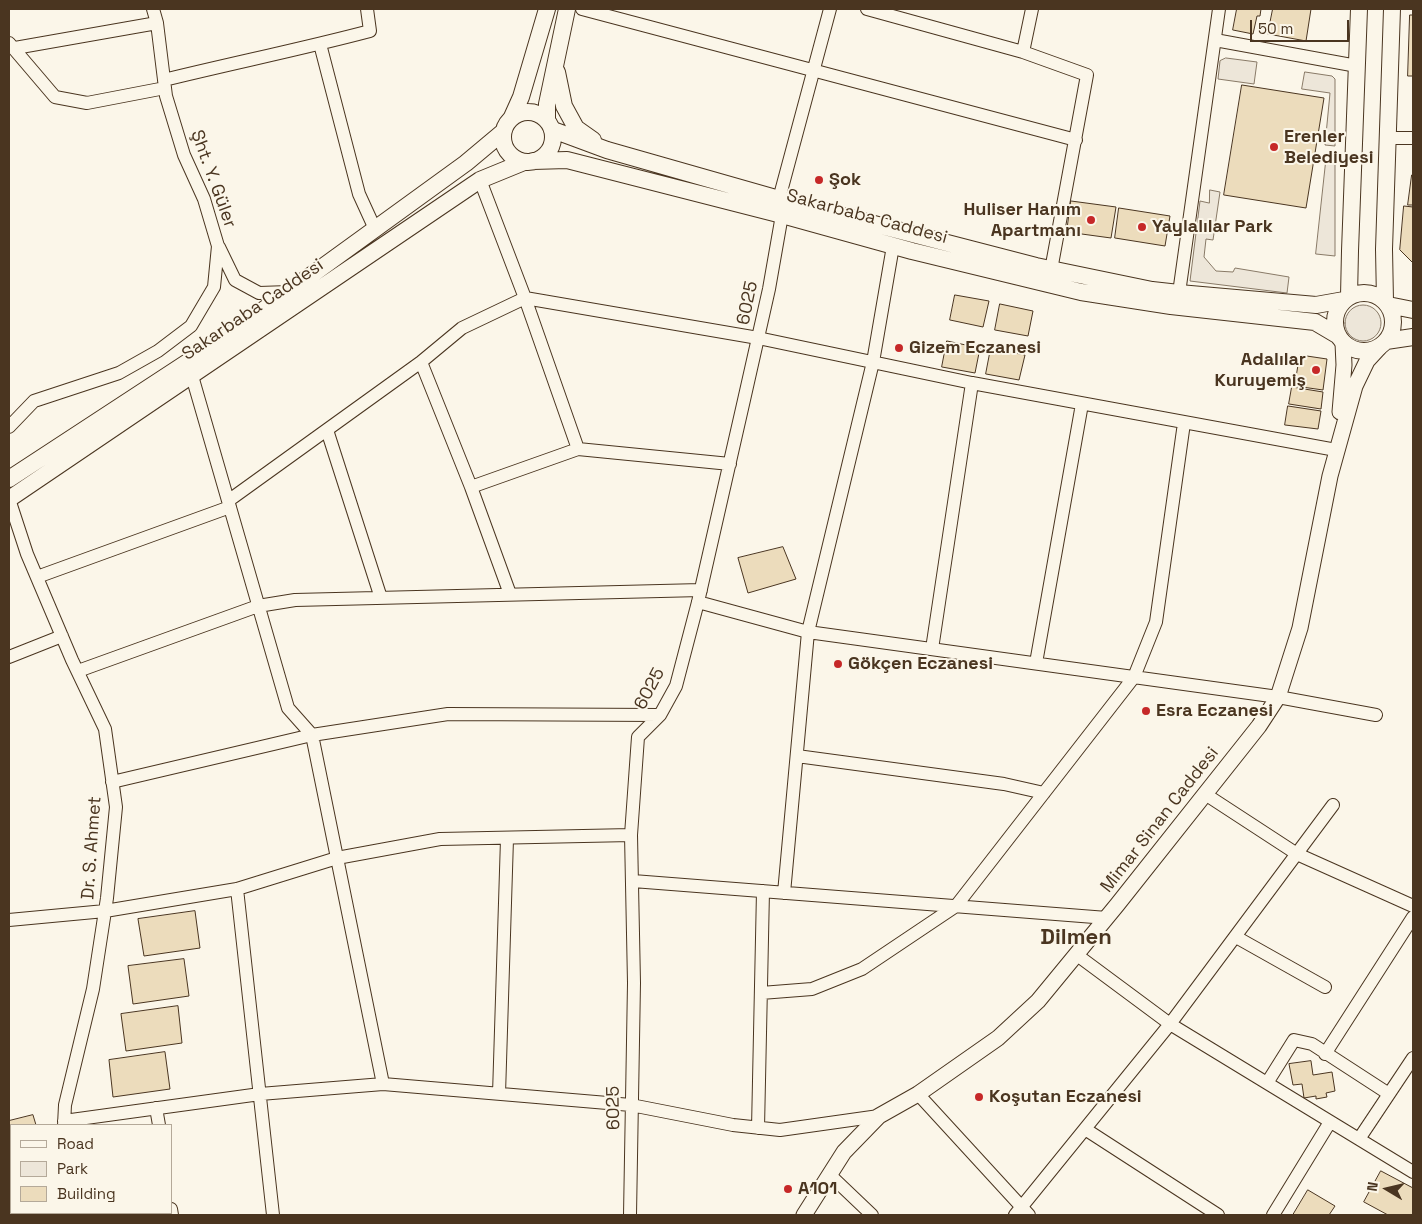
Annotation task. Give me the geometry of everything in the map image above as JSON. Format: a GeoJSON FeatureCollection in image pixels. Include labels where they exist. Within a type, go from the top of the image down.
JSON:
{"type":"FeatureCollection","features":[{"type":"Feature","properties":{"kind":"main road"},"geometry":{"type":"LineString","coordinates":[[546,9],[521,96],[503,132],[505,148],[510,154],[517,159],[529,162],[541,158],[551,146],[553,138],[548,104],[568,9]]}},
{"type":"Feature","properties":{"kind":"main road"},"geometry":{"type":"LineString","coordinates":[[1347,298],[1359,9]]}},
{"type":"Feature","properties":{"kind":"main road"},"geometry":{"type":"LineString","coordinates":[[1386,303],[1384,249],[1392,9]]}},
{"type":"Feature","properties":{"kind":"main road"},"geometry":{"type":"LineString","coordinates":[[555,66],[564,106],[576,128],[607,150]]}},
{"type":"Feature","properties":{"kind":"main road"},"geometry":{"type":"LineString","coordinates":[[512,117],[526,111],[534,112],[550,125]]}},
{"type":"Feature","properties":{"kind":"main road","name":"Sakarbaba Caddesi"},"geometry":{"type":"LineString","coordinates":[[550,125],[607,150],[778,199],[1051,270],[1152,290],[1179,293],[1316,305],[1347,298]]}},
{"type":"Feature","properties":{"kind":"main road","name":"Sakarbaba Caddesi"},"geometry":{"type":"LineString","coordinates":[[9,479],[226,337],[466,163],[503,132]]}},
{"type":"Feature","properties":{"kind":"main road","name":"Sakarbaba Caddesi"},"geometry":{"type":"LineString","coordinates":[[9,499],[480,180],[529,162],[567,160],[782,215],[893,246],[1081,292],[1171,306],[1315,322],[1340,339]]}},
{"type":"Feature","properties":{"kind":"main road"},"geometry":{"type":"LineString","coordinates":[[1382,345],[1391,333],[1394,323],[1386,303],[1377,295],[1368,293],[1358,293],[1347,298],[1338,307],[1335,316],[1335,326],[1340,339],[1351,348],[1360,351],[1370,351],[1382,345],[1413,337]]}},
{"type":"Feature","properties":{"kind":"main road"},"geometry":{"type":"LineString","coordinates":[[1386,303],[1413,310]]}},
{"type":"Feature","properties":{"kind":"street","name":"Şht. Y. Güler"},"geometry":{"type":"LineString","coordinates":[[9,427],[34,401],[119,372],[158,352],[191,326],[214,288],[218,246],[204,199],[184,155],[165,84],[157,23],[153,9]]}},
{"type":"Feature","properties":{"kind":"street"},"geometry":{"type":"LineString","coordinates":[[12,45],[55,97],[88,102],[165,84],[264,56],[370,31],[366,9]]}},
{"type":"Feature","properties":{"kind":"street"},"geometry":{"type":"LineString","coordinates":[[582,9],[1076,140]]}},
{"type":"Feature","properties":{"kind":"street"},"geometry":{"type":"LineString","coordinates":[[778,199],[830,9]]}},
{"type":"Feature","properties":{"kind":"street"},"geometry":{"type":"LineString","coordinates":[[867,9],[1023,52],[1087,75],[1051,270]]}},
{"type":"Feature","properties":{"kind":"street"},"geometry":{"type":"LineString","coordinates":[[1023,52],[1032,9]]}},
{"type":"Feature","properties":{"kind":"street"},"geometry":{"type":"LineString","coordinates":[[1179,293],[1219,9]]}},
{"type":"Feature","properties":{"kind":"street"},"geometry":{"type":"LineString","coordinates":[[12,45],[157,23]]}},
{"type":"Feature","properties":{"kind":"street"},"geometry":{"type":"LineString","coordinates":[[1215,40],[1357,66]]}},
{"type":"Feature","properties":{"kind":"street"},"geometry":{"type":"LineString","coordinates":[[320,44],[359,194],[375,229]]}},
{"type":"Feature","properties":{"kind":"street"},"geometry":{"type":"LineString","coordinates":[[1388,138],[1413,138]]}},
{"type":"Feature","properties":{"kind":"street"},"geometry":{"type":"LineString","coordinates":[[480,180],[525,298],[578,449]]}},
{"type":"Feature","properties":{"kind":"street","name":"6025"},"geometry":{"type":"LineString","coordinates":[[630,1215],[634,984],[632,835],[638,737],[660,715],[676,686],[730,464],[769,290],[782,215]]}},
{"type":"Feature","properties":{"kind":"street"},"geometry":{"type":"LineString","coordinates":[[218,246],[235,280],[259,294],[289,292]]}},
{"type":"Feature","properties":{"kind":"street"},"geometry":{"type":"LineString","coordinates":[[784,893],[808,632],[873,362],[893,246]]}},
{"type":"Feature","properties":{"kind":"street"},"geometry":{"type":"LineString","coordinates":[[37,577],[229,504],[421,362],[462,328],[525,298],[758,338],[972,383],[1336,450],[1344,365],[1340,339]]}},
{"type":"Feature","properties":{"kind":"street","name":"Mimar Sinan Caddesi"},"geometry":{"type":"LineString","coordinates":[[805,1214],[844,1152],[879,1116],[918,1094],[998,1038],[1038,1001],[1107,918],[1259,726],[1278,697],[1300,628],[1336,450],[1341,439],[1360,373],[1367,361],[1382,345]]}},
{"type":"Feature","properties":{"kind":"street"},"geometry":{"type":"LineString","coordinates":[[421,362],[471,487],[510,594]]}},
{"type":"Feature","properties":{"kind":"street"},"geometry":{"type":"LineString","coordinates":[[192,376],[288,708],[312,735],[382,1084]]}},
{"type":"Feature","properties":{"kind":"street"},"geometry":{"type":"LineString","coordinates":[[932,649],[972,383]]}},
{"type":"Feature","properties":{"kind":"street"},"geometry":{"type":"LineString","coordinates":[[1036,664],[1082,404]]}},
{"type":"Feature","properties":{"kind":"street"},"geometry":{"type":"LineString","coordinates":[[761,993],[812,989],[862,969],[956,906],[1134,677],[1156,622],[1184,423]]}},
{"type":"Feature","properties":{"kind":"street"},"geometry":{"type":"LineString","coordinates":[[327,430],[381,598]]}},
{"type":"Feature","properties":{"kind":"street"},"geometry":{"type":"LineString","coordinates":[[471,487],[578,449],[730,464]]}},
{"type":"Feature","properties":{"kind":"street","name":"Dr. S. Ahmet"},"geometry":{"type":"LineString","coordinates":[[9,499],[27,554],[105,729],[116,807],[105,911],[93,989],[65,1105],[64,1123]]}},
{"type":"Feature","properties":{"kind":"street"},"geometry":{"type":"LineString","coordinates":[[78,671],[258,606],[295,600],[510,594],[699,596],[808,632],[1278,697],[1376,715]]}},
{"type":"Feature","properties":{"kind":"street"},"geometry":{"type":"LineString","coordinates":[[9,657],[62,636]]}},
{"type":"Feature","properties":{"kind":"street"},"geometry":{"type":"LineString","coordinates":[[112,782],[312,735],[448,714],[660,715]]}},
{"type":"Feature","properties":{"kind":"street"},"geometry":{"type":"LineString","coordinates":[[797,756],[1004,784],[1044,793]]}},
{"type":"Feature","properties":{"kind":"street"},"geometry":{"type":"LineString","coordinates":[[1205,794],[1297,854],[1413,906]]}},
{"type":"Feature","properties":{"kind":"street"},"geometry":{"type":"LineString","coordinates":[[918,1094],[1021,1213],[1085,1129],[1170,1024],[1333,806]]}},
{"type":"Feature","properties":{"kind":"street"},"geometry":{"type":"LineString","coordinates":[[9,920],[105,911],[238,889],[337,858],[440,839],[632,835]]}},
{"type":"Feature","properties":{"kind":"street"},"geometry":{"type":"LineString","coordinates":[[499,1094],[507,839]]}},
{"type":"Feature","properties":{"kind":"street"},"geometry":{"type":"LineString","coordinates":[[633,881],[1107,918]]}},
{"type":"Feature","properties":{"kind":"street"},"geometry":{"type":"LineString","coordinates":[[238,889],[273,1215]]}},
{"type":"Feature","properties":{"kind":"street"},"geometry":{"type":"LineString","coordinates":[[758,1128],[763,891]]}},
{"type":"Feature","properties":{"kind":"street"},"geometry":{"type":"LineString","coordinates":[[1325,1054],[1413,917]]}},
{"type":"Feature","properties":{"kind":"street"},"geometry":{"type":"LineString","coordinates":[[1236,936],[1325,986]]}},
{"type":"Feature","properties":{"kind":"street"},"geometry":{"type":"LineString","coordinates":[[1076,955],[1170,1024],[1413,1172]]}},
{"type":"Feature","properties":{"kind":"street"},"geometry":{"type":"LineString","coordinates":[[1267,1083],[1294,1040],[1312,1044],[1389,1094]]}},
{"type":"Feature","properties":{"kind":"street"},"geometry":{"type":"LineString","coordinates":[[1359,1139],[1413,1058]]}},
{"type":"Feature","properties":{"kind":"street"},"geometry":{"type":"LineString","coordinates":[[64,1123],[260,1094],[382,1084],[631,1105],[733,1125],[780,1130],[879,1116]]}},
{"type":"Feature","properties":{"kind":"street"},"geometry":{"type":"LineString","coordinates":[[156,1108],[159,1124]]}},
{"type":"Feature","properties":{"kind":"street"},"geometry":{"type":"LineString","coordinates":[[1273,1215],[1330,1122]]}},
{"type":"Feature","properties":{"kind":"street"},"geometry":{"type":"LineString","coordinates":[[1085,1129],[1218,1215]]}},
{"type":"Feature","properties":{"kind":"street"},"geometry":{"type":"LineString","coordinates":[[830,1175],[872,1215]]}},
{"type":"Feature","properties":{"kind":"green space"},"geometry":{"type":"Polygon","coordinates":[[[1226,58],[1257,62],[1254,84],[1218,79],[1220,61],[1226,58]]]}},
{"type":"Feature","properties":{"kind":"green space"},"geometry":{"type":"Polygon","coordinates":[[[1305,72],[1332,76],[1335,79],[1335,146],[1325,145],[1330,93],[1302,89],[1305,72]]]}},
{"type":"Feature","properties":{"kind":"green space"},"geometry":{"type":"Polygon","coordinates":[[[1326,162],[1335,164],[1335,256],[1316,254],[1326,162]]]}},
{"type":"Feature","properties":{"kind":"green space"},"geometry":{"type":"Polygon","coordinates":[[[1210,190],[1220,192],[1213,240],[1206,239],[1204,257],[1216,271],[1233,272],[1235,268],[1289,277],[1287,293],[1190,281],[1200,201],[1209,203],[1210,190]]]}},
{"type":"Feature","properties":{"kind":"green space"},"geometry":{"type":"Polygon","coordinates":[[[1363,305],[1376,310],[1381,323],[1376,336],[1363,341],[1350,336],[1345,323],[1350,310],[1363,305]]]}},
{"type":"Feature","properties":{"kind":"building"},"geometry":{"type":"Polygon","coordinates":[[[1237,9],[1261,9],[1260,16],[1257,16],[1253,34],[1233,30],[1237,9]]]}},
{"type":"Feature","properties":{"kind":"building"},"geometry":{"type":"Polygon","coordinates":[[[1273,9],[1311,9],[1306,41],[1268,34],[1273,9]]]}},
{"type":"Feature","properties":{"kind":"building"},"geometry":{"type":"Polygon","coordinates":[[[1410,15],[1413,15],[1413,76],[1408,76],[1410,15]]]}},
{"type":"Feature","properties":{"kind":"building","name":"Erenler Belediyesi"},"geometry":{"type":"Polygon","coordinates":[[[1242,85],[1324,98],[1306,208],[1224,195],[1242,85]]]}},
{"type":"Feature","properties":{"kind":"building"},"geometry":{"type":"Polygon","coordinates":[[[1412,175],[1413,205],[1408,205],[1412,175]]]}},
{"type":"Feature","properties":{"kind":"building","name":"Huliser Hanım Apartmanı"},"geometry":{"type":"Polygon","coordinates":[[[1071,201],[1116,207],[1111,238],[1067,232],[1071,201]]]}},
{"type":"Feature","properties":{"kind":"building"},"geometry":{"type":"Polygon","coordinates":[[[1404,206],[1413,207],[1413,263],[1400,250],[1404,206]]]}},
{"type":"Feature","properties":{"kind":"building","name":"Yaylalılar Park"},"geometry":{"type":"Polygon","coordinates":[[[1119,208],[1170,216],[1165,246],[1115,238],[1119,208]]]}},
{"type":"Feature","properties":{"kind":"building"},"geometry":{"type":"Polygon","coordinates":[[[955,295],[989,301],[983,327],[950,320],[955,295]]]}},
{"type":"Feature","properties":{"kind":"building"},"geometry":{"type":"Polygon","coordinates":[[[1000,304],[1033,311],[1028,336],[995,330],[1000,304]]]}},
{"type":"Feature","properties":{"kind":"building"},"geometry":{"type":"Polygon","coordinates":[[[947,341],[980,348],[975,373],[942,367],[947,341]]]}},
{"type":"Feature","properties":{"kind":"building"},"geometry":{"type":"Polygon","coordinates":[[[991,348],[1025,355],[1019,380],[986,374],[991,348]]]}},
{"type":"Feature","properties":{"kind":"building"},"geometry":{"type":"Polygon","coordinates":[[[1300,355],[1327,359],[1323,390],[1295,386],[1300,355]]]}},
{"type":"Feature","properties":{"kind":"building"},"geometry":{"type":"Polygon","coordinates":[[[1292,387],[1323,392],[1321,409],[1289,404],[1292,387]]]}},
{"type":"Feature","properties":{"kind":"building"},"geometry":{"type":"Polygon","coordinates":[[[1288,406],[1321,411],[1318,429],[1285,425],[1288,406]]]}},
{"type":"Feature","properties":{"kind":"building"},"geometry":{"type":"Polygon","coordinates":[[[783,547],[796,579],[748,593],[738,558],[783,547]]]}},
{"type":"Feature","properties":{"kind":"building"},"geometry":{"type":"Polygon","coordinates":[[[195,911],[200,948],[144,956],[138,919],[195,911]]]}},
{"type":"Feature","properties":{"kind":"building"},"geometry":{"type":"Polygon","coordinates":[[[184,959],[189,996],[133,1004],[128,966],[184,959]]]}},
{"type":"Feature","properties":{"kind":"building"},"geometry":{"type":"Polygon","coordinates":[[[178,1006],[182,1043],[126,1051],[121,1014],[178,1006]]]}},
{"type":"Feature","properties":{"kind":"building"},"geometry":{"type":"Polygon","coordinates":[[[165,1052],[170,1089],[113,1097],[109,1060],[165,1052]]]}},
{"type":"Feature","properties":{"kind":"building"},"geometry":{"type":"Polygon","coordinates":[[[1311,1061],[1313,1075],[1332,1072],[1335,1091],[1326,1093],[1327,1097],[1316,1099],[1316,1096],[1304,1098],[1302,1084],[1293,1085],[1289,1064],[1311,1061]]]}},
{"type":"Feature","properties":{"kind":"building"},"geometry":{"type":"Polygon","coordinates":[[[33,1115],[36,1124],[10,1124],[9,1156],[9,1121],[33,1115]]]}},
{"type":"Feature","properties":{"kind":"building"},"geometry":{"type":"Polygon","coordinates":[[[1381,1171],[1413,1188],[1413,1215],[1388,1215],[1364,1202],[1381,1171]]]}},
{"type":"Feature","properties":{"kind":"building"},"geometry":{"type":"Polygon","coordinates":[[[1308,1190],[1335,1206],[1329,1215],[1293,1215],[1308,1190]]]}},
{"type":"Feature","properties":{"kind":"place","name":"Erenler Belediyesi"},"geometry":{"type":"Point","coordinates":[1274,147]}},
{"type":"Feature","properties":{"kind":"place","name":"Şok"},"geometry":{"type":"Point","coordinates":[819,180]}},
{"type":"Feature","properties":{"kind":"place","name":"Huliser Hanım Apartmanı"},"geometry":{"type":"Point","coordinates":[1091,220]}},
{"type":"Feature","properties":{"kind":"place","name":"Yaylalılar Park"},"geometry":{"type":"Point","coordinates":[1142,227]}},
{"type":"Feature","properties":{"kind":"place","name":"Gizem Eczanesi"},"geometry":{"type":"Point","coordinates":[899,348]}},
{"type":"Feature","properties":{"kind":"place","name":"Adalılar Kuruyemiş"},"geometry":{"type":"Point","coordinates":[1316,370]}},
{"type":"Feature","properties":{"kind":"place","name":"Gökçen Eczanesi"},"geometry":{"type":"Point","coordinates":[838,664]}},
{"type":"Feature","properties":{"kind":"place","name":"Esra Eczanesi"},"geometry":{"type":"Point","coordinates":[1146,711]}},
{"type":"Feature","properties":{"kind":"place","name":"Koşutan Eczanesi"},"geometry":{"type":"Point","coordinates":[979,1097]}},
{"type":"Feature","properties":{"kind":"place","name":"A101"},"geometry":{"type":"Point","coordinates":[788,1189]}},
{"type":"Feature","properties":{"kind":"district","name":"Dilmen"},"geometry":{"type":"Point","coordinates":[1076,938]}}]}
